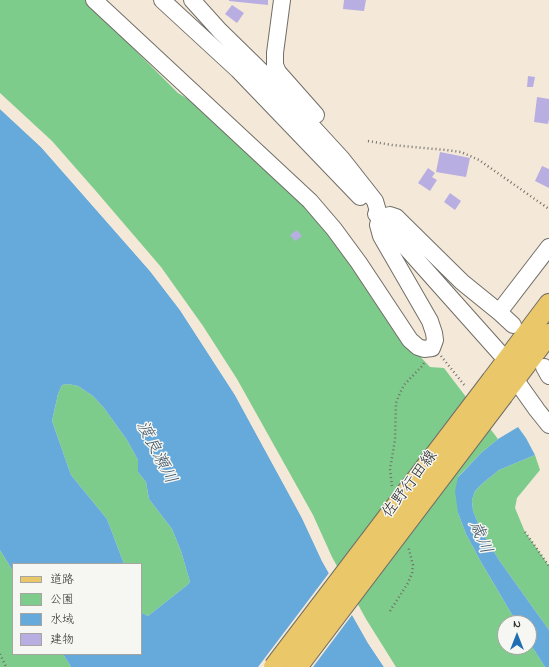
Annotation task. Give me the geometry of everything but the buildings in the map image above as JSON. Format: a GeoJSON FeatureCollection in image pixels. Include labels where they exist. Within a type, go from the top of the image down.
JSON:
{"type":"FeatureCollection","features":[{"type":"Feature","properties":{"kind":"main road","name":"佐野行田線"},"geometry":{"type":"LineString","coordinates":[[297,667],[498,388],[507,361],[549,304]]}},
{"type":"Feature","properties":{"kind":"main road","name":"佐野行田線"},"geometry":{"type":"LineString","coordinates":[[274,667],[498,388],[515,379],[549,334]]}},
{"type":"Feature","properties":{"kind":"street"},"geometry":{"type":"LineString","coordinates":[[94,0],[310,201],[334,229],[359,263],[410,340],[418,347],[424,349],[432,348],[435,340],[430,321],[381,236],[378,224],[380,218],[375,201],[342,159],[265,75],[220,32],[192,0]]}},
{"type":"Feature","properties":{"kind":"street"},"geometry":{"type":"LineString","coordinates":[[162,0],[238,70],[380,218],[507,361]]}},
{"type":"Feature","properties":{"kind":"street"},"geometry":{"type":"LineString","coordinates":[[282,0],[275,53],[275,65],[278,72],[342,146],[344,152],[342,159]]}},
{"type":"Feature","properties":{"kind":"street"},"geometry":{"type":"LineString","coordinates":[[380,218],[390,215],[396,217],[462,282],[513,325]]}},
{"type":"Feature","properties":{"kind":"street"},"geometry":{"type":"LineString","coordinates":[[499,312],[549,247]]}},
{"type":"Feature","properties":{"kind":"street"},"geometry":{"type":"LineString","coordinates":[[515,379],[549,425]]}},
{"type":"Feature","properties":{"kind":"path"},"geometry":{"type":"LineString","coordinates":[[368,141],[461,152],[479,160],[549,209]]}},
{"type":"Feature","properties":{"kind":"path"},"geometry":{"type":"LineString","coordinates":[[432,348],[465,386]]}},
{"type":"Feature","properties":{"kind":"path"},"geometry":{"type":"LineString","coordinates":[[525,532],[549,566]]}},
{"type":"Feature","properties":{"kind":"path"},"geometry":{"type":"LineString","coordinates":[[0,654],[6,667]]}},
{"type":"Feature","properties":{"kind":"green space"},"geometry":{"type":"Polygon","coordinates":[[[0,0],[85,0],[178,93],[205,109],[310,201],[416,352],[430,367],[444,368],[498,439],[481,453],[458,477],[458,513],[466,534],[512,615],[497,615],[497,655],[537,654],[545,667],[396,667],[366,619],[332,557],[313,515],[237,379],[203,326],[161,267],[95,190],[52,141],[0,93],[0,0]]]}},
{"type":"Feature","properties":{"kind":"green space"},"geometry":{"type":"Polygon","coordinates":[[[68,384],[78,386],[93,396],[104,408],[127,440],[138,460],[138,472],[146,482],[149,499],[172,529],[181,551],[190,582],[148,616],[142,613],[142,563],[124,563],[107,519],[71,475],[52,421],[58,394],[62,385],[68,384]]]}},
{"type":"Feature","properties":{"kind":"green space"},"geometry":{"type":"Polygon","coordinates":[[[535,455],[540,470],[517,498],[515,508],[525,532],[549,566],[549,630],[499,560],[482,532],[473,511],[472,500],[475,491],[499,470],[535,455]]]}},
{"type":"Feature","properties":{"kind":"green space"},"geometry":{"type":"Polygon","coordinates":[[[0,550],[12,569],[12,655],[64,655],[71,667],[0,667],[0,550]]]}},
{"type":"Feature","properties":{"kind":"water","name":"渡良瀬川"},"geometry":{"type":"Polygon","coordinates":[[[0,109],[41,147],[150,271],[180,310],[235,395],[302,518],[322,561],[368,643],[384,667],[71,667],[64,655],[142,655],[142,613],[148,616],[190,582],[181,551],[172,529],[149,499],[146,482],[138,472],[138,460],[127,440],[104,408],[93,396],[78,386],[68,384],[62,385],[58,394],[52,421],[71,475],[107,519],[124,563],[12,563],[12,569],[0,550],[0,109]]]}},
{"type":"Feature","properties":{"kind":"water","name":"歳川"},"geometry":{"type":"Polygon","coordinates":[[[518,427],[535,455],[499,470],[483,483],[475,491],[472,500],[473,511],[482,532],[499,560],[549,630],[549,667],[545,667],[537,654],[537,615],[512,615],[466,534],[458,513],[455,491],[458,477],[481,453],[498,439],[518,427]]]}},
{"type":"Feature","properties":{"kind":"pier"},"geometry":{"type":"Polygon","coordinates":[[[0,107],[43,146],[152,270],[181,309],[237,394],[304,517],[324,560],[370,642],[386,667],[384,667],[368,643],[352,615],[313,667],[258,667],[329,573],[302,518],[235,395],[180,310],[150,271],[41,147],[0,109],[0,107]]]}}]}
